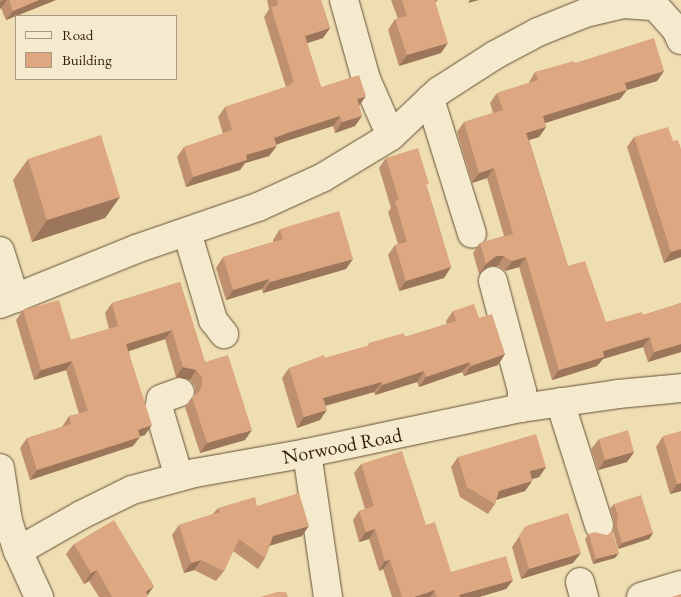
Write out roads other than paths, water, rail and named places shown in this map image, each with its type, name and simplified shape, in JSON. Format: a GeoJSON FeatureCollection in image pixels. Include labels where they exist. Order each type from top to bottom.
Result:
{"type":"FeatureCollection","features":[{"type":"Feature","properties":{"kind":"street"},"geometry":{"type":"LineString","coordinates":[[344,0],[366,79],[391,136]]}},
{"type":"Feature","properties":{"kind":"street"},"geometry":{"type":"LineString","coordinates":[[0,251],[7,301],[136,249],[258,207],[322,178],[391,136],[439,91],[495,55],[538,32],[585,13],[623,4],[655,3],[676,29],[681,40]]}},
{"type":"Feature","properties":{"kind":"street"},"geometry":{"type":"LineString","coordinates":[[430,100],[472,234]]}},
{"type":"Feature","properties":{"kind":"street"},"geometry":{"type":"LineString","coordinates":[[187,232],[213,320],[224,334]]}},
{"type":"Feature","properties":{"kind":"street"},"geometry":{"type":"LineString","coordinates":[[493,281],[522,392],[521,408]]}},
{"type":"Feature","properties":{"kind":"street","name":"Norwood Road"},"geometry":{"type":"LineString","coordinates":[[18,551],[81,515],[132,490],[179,477],[307,453],[521,408],[681,388]]}},
{"type":"Feature","properties":{"kind":"street"},"geometry":{"type":"LineString","coordinates":[[179,477],[159,410],[161,399],[180,392]]}},
{"type":"Feature","properties":{"kind":"street"},"geometry":{"type":"LineString","coordinates":[[560,402],[599,525]]}},
{"type":"Feature","properties":{"kind":"street"},"geometry":{"type":"LineString","coordinates":[[307,453],[328,597]]}},
{"type":"Feature","properties":{"kind":"street"},"geometry":{"type":"LineString","coordinates":[[0,468],[8,521],[18,551],[39,597]]}},
{"type":"Feature","properties":{"kind":"street"},"geometry":{"type":"LineString","coordinates":[[642,597],[681,585]]}}]}
